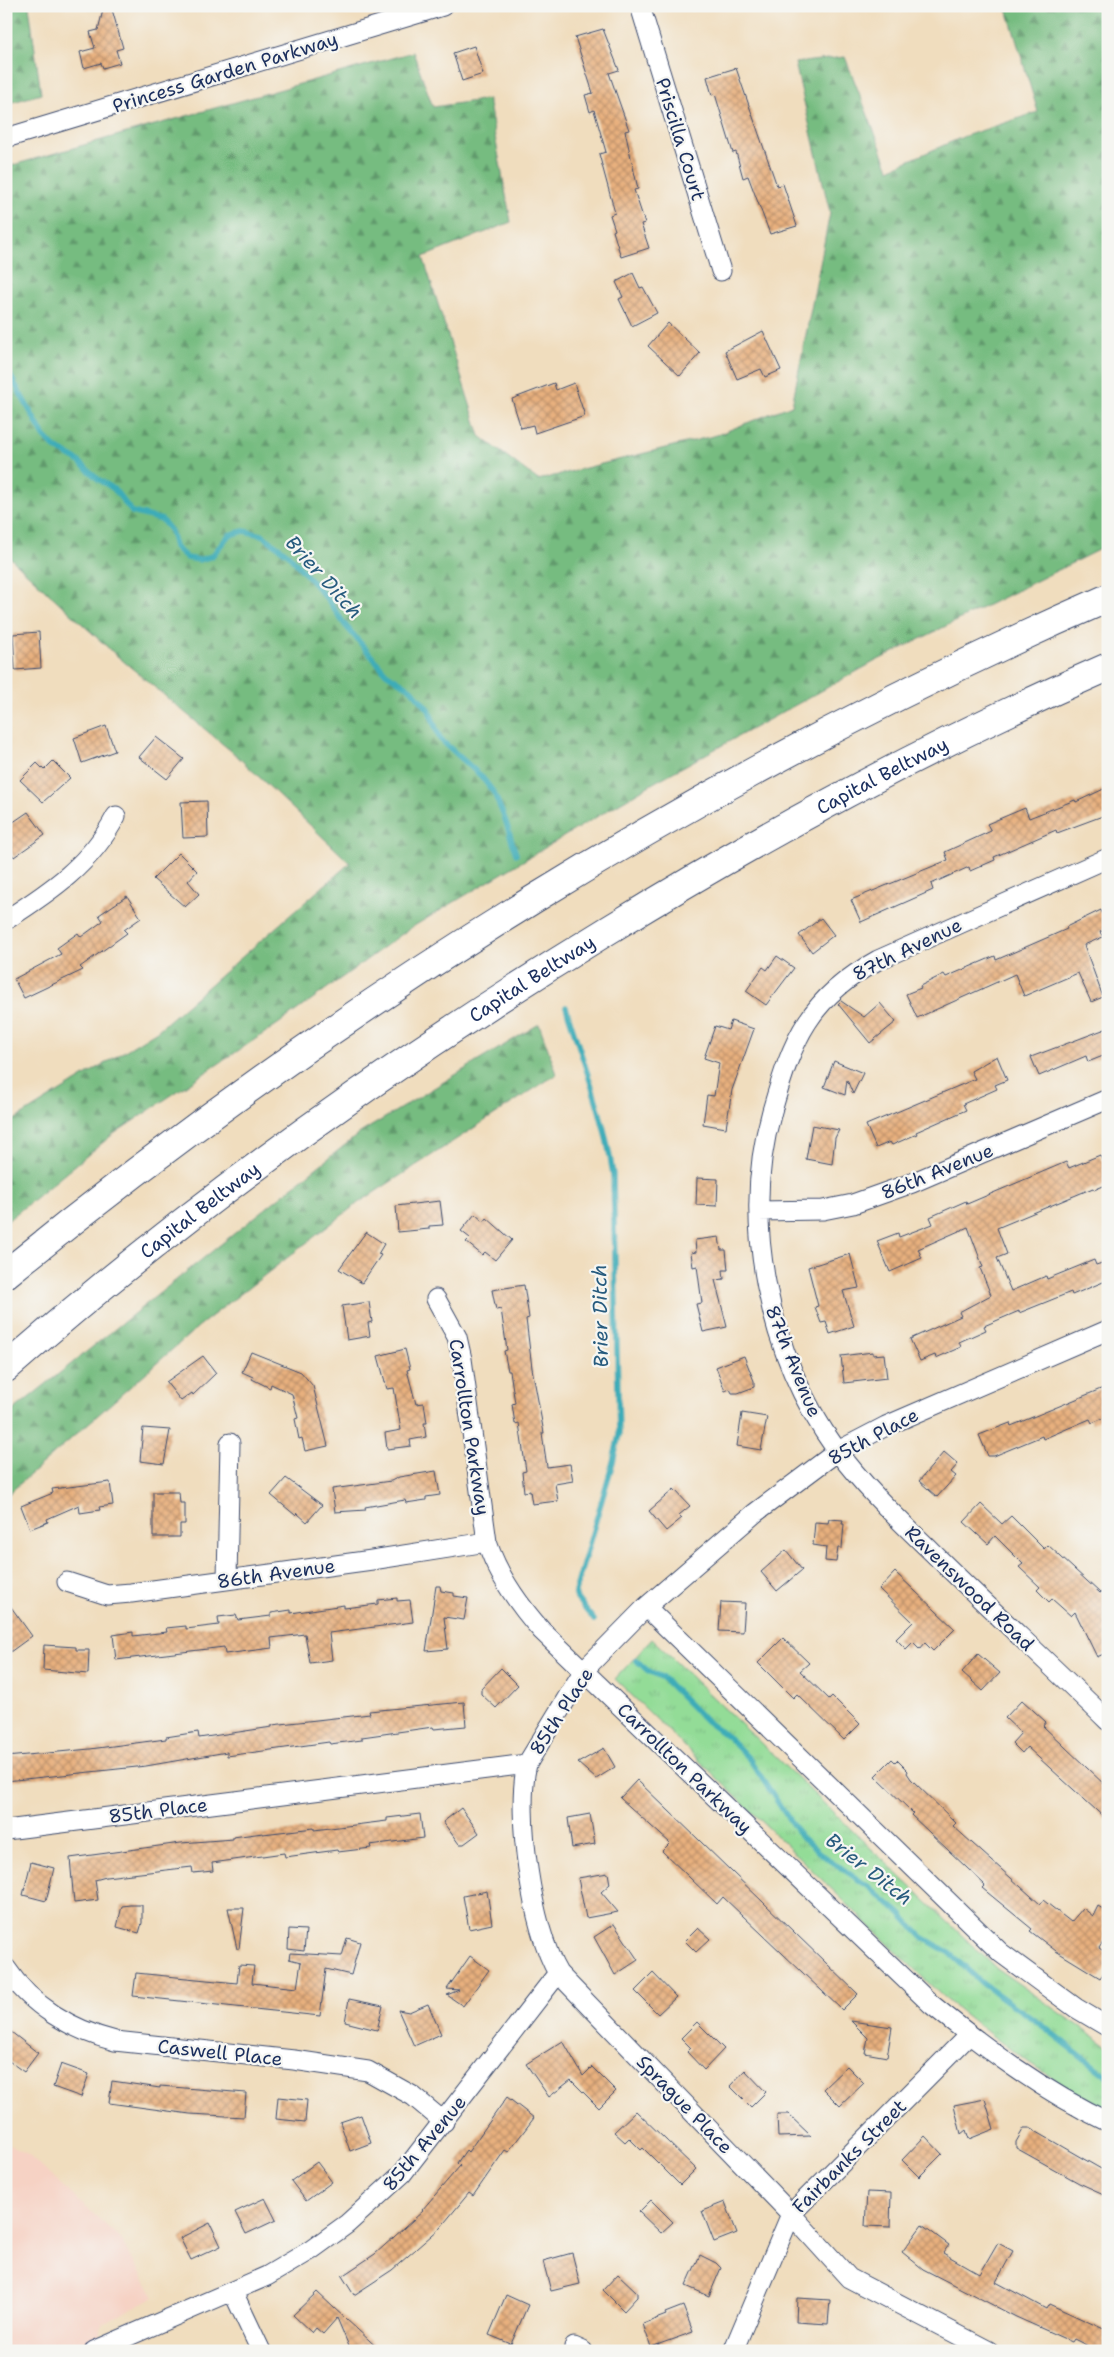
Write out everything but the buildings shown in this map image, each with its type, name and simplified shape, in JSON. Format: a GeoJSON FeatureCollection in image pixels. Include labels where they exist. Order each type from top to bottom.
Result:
{"type":"FeatureCollection","features":[{"type":"Feature","properties":{"kind":"highway"},"geometry":{"type":"LineString","coordinates":[[6,1274],[132,1174],[282,1066],[384,995],[519,909],[642,835],[784,754],[913,688],[1108,598]]}},
{"type":"Feature","properties":{"kind":"highway","name":"Capital Beltway"},"geometry":{"type":"LineString","coordinates":[[6,1368],[122,1270],[298,1136],[424,1048],[544,969],[676,888],[816,810],[942,745],[1108,667]]}},
{"type":"Feature","properties":{"kind":"street","name":"Princess Garden Parkway"},"geometry":{"type":"LineString","coordinates":[[6,138],[443,6]]}},
{"type":"Feature","properties":{"kind":"street","name":"Priscilla Court"},"geometry":{"type":"LineString","coordinates":[[640,6],[721,271]]}},
{"type":"Feature","properties":{"kind":"street"},"geometry":{"type":"LineString","coordinates":[[6,920],[67,878],[99,846],[116,816]]}},
{"type":"Feature","properties":{"kind":"street","name":"87th Avenue"},"geometry":{"type":"LineString","coordinates":[[838,1451],[806,1399],[776,1326],[762,1264],[759,1210],[761,1162],[768,1123],[781,1079],[803,1025],[831,991],[854,973],[878,960],[1108,858]]}},
{"type":"Feature","properties":{"kind":"street","name":"86th Avenue"},"geometry":{"type":"LineString","coordinates":[[759,1210],[823,1210],[853,1204],[912,1183],[1108,1099]]}},
{"type":"Feature","properties":{"kind":"street","name":"Carrollton Parkway"},"geometry":{"type":"LineString","coordinates":[[436,1299],[457,1336],[487,1542],[493,1560],[522,1608],[542,1631],[931,2004],[969,2035],[1029,2076],[1108,2122]]}},
{"type":"Feature","properties":{"kind":"street","name":"85th Place"},"geometry":{"type":"LineString","coordinates":[[6,1830],[527,1764],[584,1670],[646,1607],[755,1512],[838,1451],[886,1426],[1108,1330]]}},
{"type":"Feature","properties":{"kind":"street"},"geometry":{"type":"LineString","coordinates":[[227,1579],[230,1443]]}},
{"type":"Feature","properties":{"kind":"street","name":"Ravenswood Road"},"geometry":{"type":"LineString","coordinates":[[838,1451],[881,1502],[1106,1716]]}},
{"type":"Feature","properties":{"kind":"street","name":"86th Avenue"},"geometry":{"type":"LineString","coordinates":[[67,1582],[107,1595],[372,1560],[487,1542]]}},
{"type":"Feature","properties":{"kind":"street"},"geometry":{"type":"LineString","coordinates":[[646,1607],[1001,1953],[1076,2008],[1108,2026]]}},
{"type":"Feature","properties":{"kind":"street","name":"Sprague Place"},"geometry":{"type":"LineString","coordinates":[[527,1764],[523,1789],[527,1854],[532,1893],[547,1956],[558,1973],[791,2214],[849,2278],[966,2346],[990,2351]]}},
{"type":"Feature","properties":{"kind":"street","name":"Caswell Place"},"geometry":{"type":"LineString","coordinates":[[6,1968],[21,1987],[38,2002],[71,2025],[92,2035],[115,2041],[294,2060],[368,2071],[412,2096],[444,2122]]}},
{"type":"Feature","properties":{"kind":"street","name":"85th Avenue"},"geometry":{"type":"LineString","coordinates":[[94,2351],[233,2292],[310,2250],[347,2224],[402,2174],[558,1973]]}},
{"type":"Feature","properties":{"kind":"street","name":"Fairbanks Street"},"geometry":{"type":"LineString","coordinates":[[733,2351],[791,2214],[969,2035]]}},
{"type":"Feature","properties":{"kind":"street"},"geometry":{"type":"LineString","coordinates":[[233,2292],[261,2351]]}},
{"type":"Feature","properties":{"kind":"shaded area"},"geometry":{"type":"Polygon","coordinates":[[[6,2143],[28,2155],[118,2236],[155,2296],[103,2324],[92,2351],[6,2351],[6,2143]]]}},
{"type":"Feature","properties":{"kind":"green space"},"geometry":{"type":"Polygon","coordinates":[[[6,6],[29,6],[41,94],[6,104],[6,6]]]}},
{"type":"Feature","properties":{"kind":"green space"},"geometry":{"type":"Polygon","coordinates":[[[1006,6],[1108,6],[1108,545],[874,662],[655,782],[409,929],[278,1024],[112,1135],[6,1222],[6,1125],[157,1031],[350,863],[237,756],[116,655],[6,554],[6,167],[413,52],[433,107],[488,99],[511,222],[423,257],[480,436],[538,480],[717,435],[792,405],[830,213],[795,63],[845,57],[889,169],[965,136],[1038,112],[1006,6]]]}},
{"type":"Feature","properties":{"kind":"green space"},"geometry":{"type":"Polygon","coordinates":[[[539,1024],[557,1074],[358,1203],[199,1326],[6,1496],[6,1416],[360,1133],[539,1024]]]}},
{"type":"Feature","properties":{"kind":"green space"},"geometry":{"type":"Polygon","coordinates":[[[652,1639],[996,1968],[1108,2046],[1108,2108],[1085,2097],[1042,2071],[1001,2043],[942,1996],[615,1679],[652,1639]]]}},
{"type":"Feature","properties":{"kind":"waterway","name":"Brier Ditch"},"geometry":{"type":"LineString","coordinates":[[6,368],[44,436],[54,447],[77,460],[98,479],[114,489],[132,512],[162,520],[171,531],[175,547],[187,558],[199,560],[212,556],[229,535],[244,531],[262,535],[288,554],[328,600],[345,625],[386,673],[411,689],[429,710],[440,739],[481,776],[494,793],[505,819],[516,854]]}},
{"type":"Feature","properties":{"kind":"waterway","name":"Brier Ditch"},"geometry":{"type":"LineString","coordinates":[[566,1007],[605,1132],[613,1175],[619,1435],[613,1462],[575,1592],[577,1599],[594,1620]]}},
{"type":"Feature","properties":{"kind":"waterway","name":"Brier Ditch"},"geometry":{"type":"LineString","coordinates":[[636,1660],[647,1670],[663,1678],[706,1721],[728,1737],[750,1760],[800,1836],[821,1854],[869,1887],[900,1913],[922,1937],[948,1952],[983,1984],[1048,2030],[1108,2077]]}}]}
